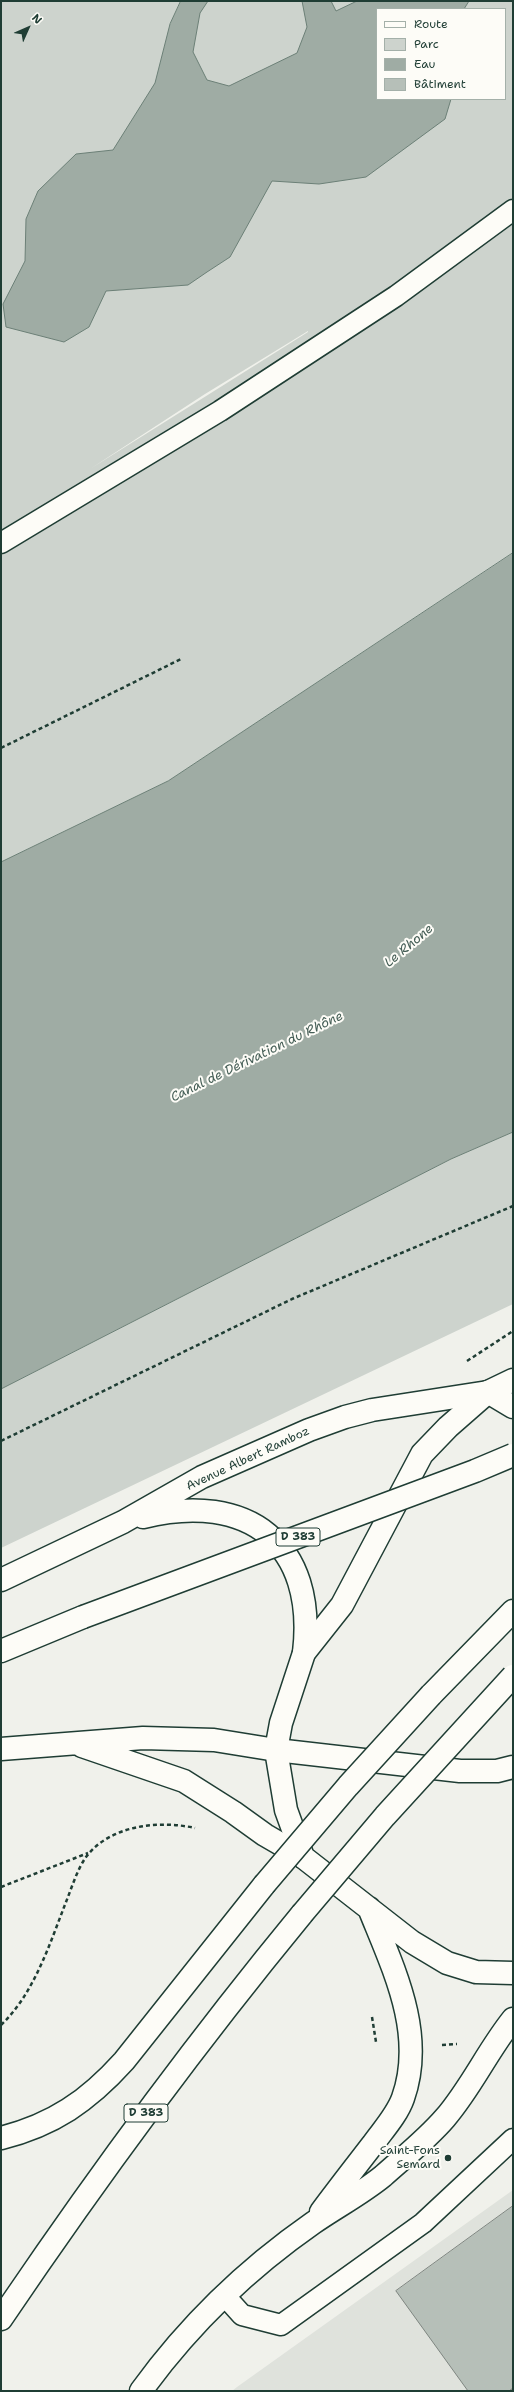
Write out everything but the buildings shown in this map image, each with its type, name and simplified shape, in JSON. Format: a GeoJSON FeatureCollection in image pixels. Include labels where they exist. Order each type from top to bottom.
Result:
{"type":"FeatureCollection","features":[{"type":"Feature","properties":{"kind":"main road"},"geometry":{"type":"LineString","coordinates":[[304,1653],[342,1605],[422,1454],[448,1426],[488,1392],[513,1380]]}},
{"type":"Feature","properties":{"kind":"main road"},"geometry":{"type":"LineString","coordinates":[[488,1392],[513,1408]]}},
{"type":"Feature","properties":{"kind":"main road","name":"Avenue Albert Ramboz"},"geometry":{"type":"LineString","coordinates":[[1,1580],[122,1522],[202,1477],[345,1417],[402,1404],[488,1392]]}},
{"type":"Feature","properties":{"kind":"main road","name":"D 383"},"geometry":{"type":"LineString","coordinates":[[1,1651],[83,1617],[468,1474],[513,1455]]}},
{"type":"Feature","properties":{"kind":"main road"},"geometry":{"type":"LineString","coordinates":[[122,1522],[164,1512],[194,1510],[230,1516],[251,1523],[268,1534],[281,1546],[292,1561],[299,1579],[305,1602],[307,1628],[304,1653],[281,1723],[276,1750],[286,1810],[303,1857]]}},
{"type":"Feature","properties":{"kind":"main road"},"geometry":{"type":"LineString","coordinates":[[1,2138],[24,2132],[65,2114],[99,2088],[124,2062],[264,1885],[354,1780],[431,1695],[513,1611]]}},
{"type":"Feature","properties":{"kind":"main road","name":"D 383"},"geometry":{"type":"LineString","coordinates":[[1,2319],[122,2144],[216,2020],[302,1914],[385,1816],[513,1676]]}},
{"type":"Feature","properties":{"kind":"main road"},"geometry":{"type":"LineString","coordinates":[[1,1749],[143,1738],[214,1740],[276,1750],[460,1771],[497,1770],[513,1767]]}},
{"type":"Feature","properties":{"kind":"main road"},"geometry":{"type":"LineString","coordinates":[[71,1743],[184,1781],[233,1812],[265,1835],[303,1857],[412,1942],[447,1963],[476,1972],[513,1973]]}},
{"type":"Feature","properties":{"kind":"main road"},"geometry":{"type":"LineString","coordinates":[[312,2223],[391,2120],[403,2099],[410,2068],[409,2021],[403,1995],[369,1907]]}},
{"type":"Feature","properties":{"kind":"main road"},"geometry":{"type":"LineString","coordinates":[[141,2391],[181,2340],[224,2295],[312,2223],[377,2180],[444,2118],[463,2094],[494,2042],[513,2019]]}},
{"type":"Feature","properties":{"kind":"lane"},"geometry":{"type":"LineString","coordinates":[[1,543],[220,411],[396,296],[513,210]]}},
{"type":"Feature","properties":{"kind":"lane"},"geometry":{"type":"LineString","coordinates":[[224,2295],[242,2315],[281,2325],[423,2223],[513,2139]]}},
{"type":"Feature","properties":{"kind":"path"},"geometry":{"type":"LineString","coordinates":[[1,748],[181,658]]}},
{"type":"Feature","properties":{"kind":"path"},"geometry":{"type":"LineString","coordinates":[[1,1441],[292,1298],[513,1206]]}},
{"type":"Feature","properties":{"kind":"path"},"geometry":{"type":"LineString","coordinates":[[1,1887],[90,1853],[114,1836],[146,1826],[173,1824],[197,1829]]}},
{"type":"Feature","properties":{"kind":"path"},"geometry":{"type":"LineString","coordinates":[[1,2025],[21,2000],[37,1972],[79,1870],[90,1853]]}},
{"type":"Feature","properties":{"kind":"path"},"geometry":{"type":"LineString","coordinates":[[371,2012],[377,2049],[494,2042]]}},
{"type":"Feature","properties":{"kind":"shaded area"},"geometry":{"type":"Polygon","coordinates":[[[513,2190],[513,2391],[232,2391],[237,2387],[513,2190]]]}},
{"type":"Feature","properties":{"kind":"green space"},"geometry":{"type":"Polygon","coordinates":[[[1,1],[513,1],[513,553],[168,781],[1,862],[1,1]],[[308,332],[205,394],[90,469],[308,332]]]}},
{"type":"Feature","properties":{"kind":"green space"},"geometry":{"type":"Polygon","coordinates":[[[513,1132],[513,1304],[1,1548],[1,1389],[451,1159],[513,1132]]]}},
{"type":"Feature","properties":{"kind":"water"},"geometry":{"type":"Polygon","coordinates":[[[181,1],[208,1],[200,13],[193,52],[207,80],[229,86],[297,53],[307,27],[302,1],[331,1],[336,11],[357,1],[469,1],[465,8],[376,8],[376,100],[451,100],[445,119],[366,177],[319,184],[272,181],[230,257],[188,285],[106,291],[89,327],[64,342],[6,327],[3,304],[25,261],[26,219],[38,191],[76,154],[113,150],[155,83],[170,24],[181,1]]]}},
{"type":"Feature","properties":{"kind":"water"},"geometry":{"type":"Polygon","coordinates":[[[513,553],[513,1132],[451,1159],[1,1389],[1,862],[168,781],[513,553]]]}},
{"type":"Feature","properties":{"kind":"place","name":"Saint-Fons Semard"},"geometry":{"type":"Point","coordinates":[448,2158]}},
{"type":"Feature","properties":{"kind":"water label","name":"Le Rhone"},"geometry":{"type":"Point","coordinates":[409,946]}},
{"type":"Feature","properties":{"kind":"water label","name":"Canal de Dérivation du Rhône"},"geometry":{"type":"Point","coordinates":[257,1057]}}]}
